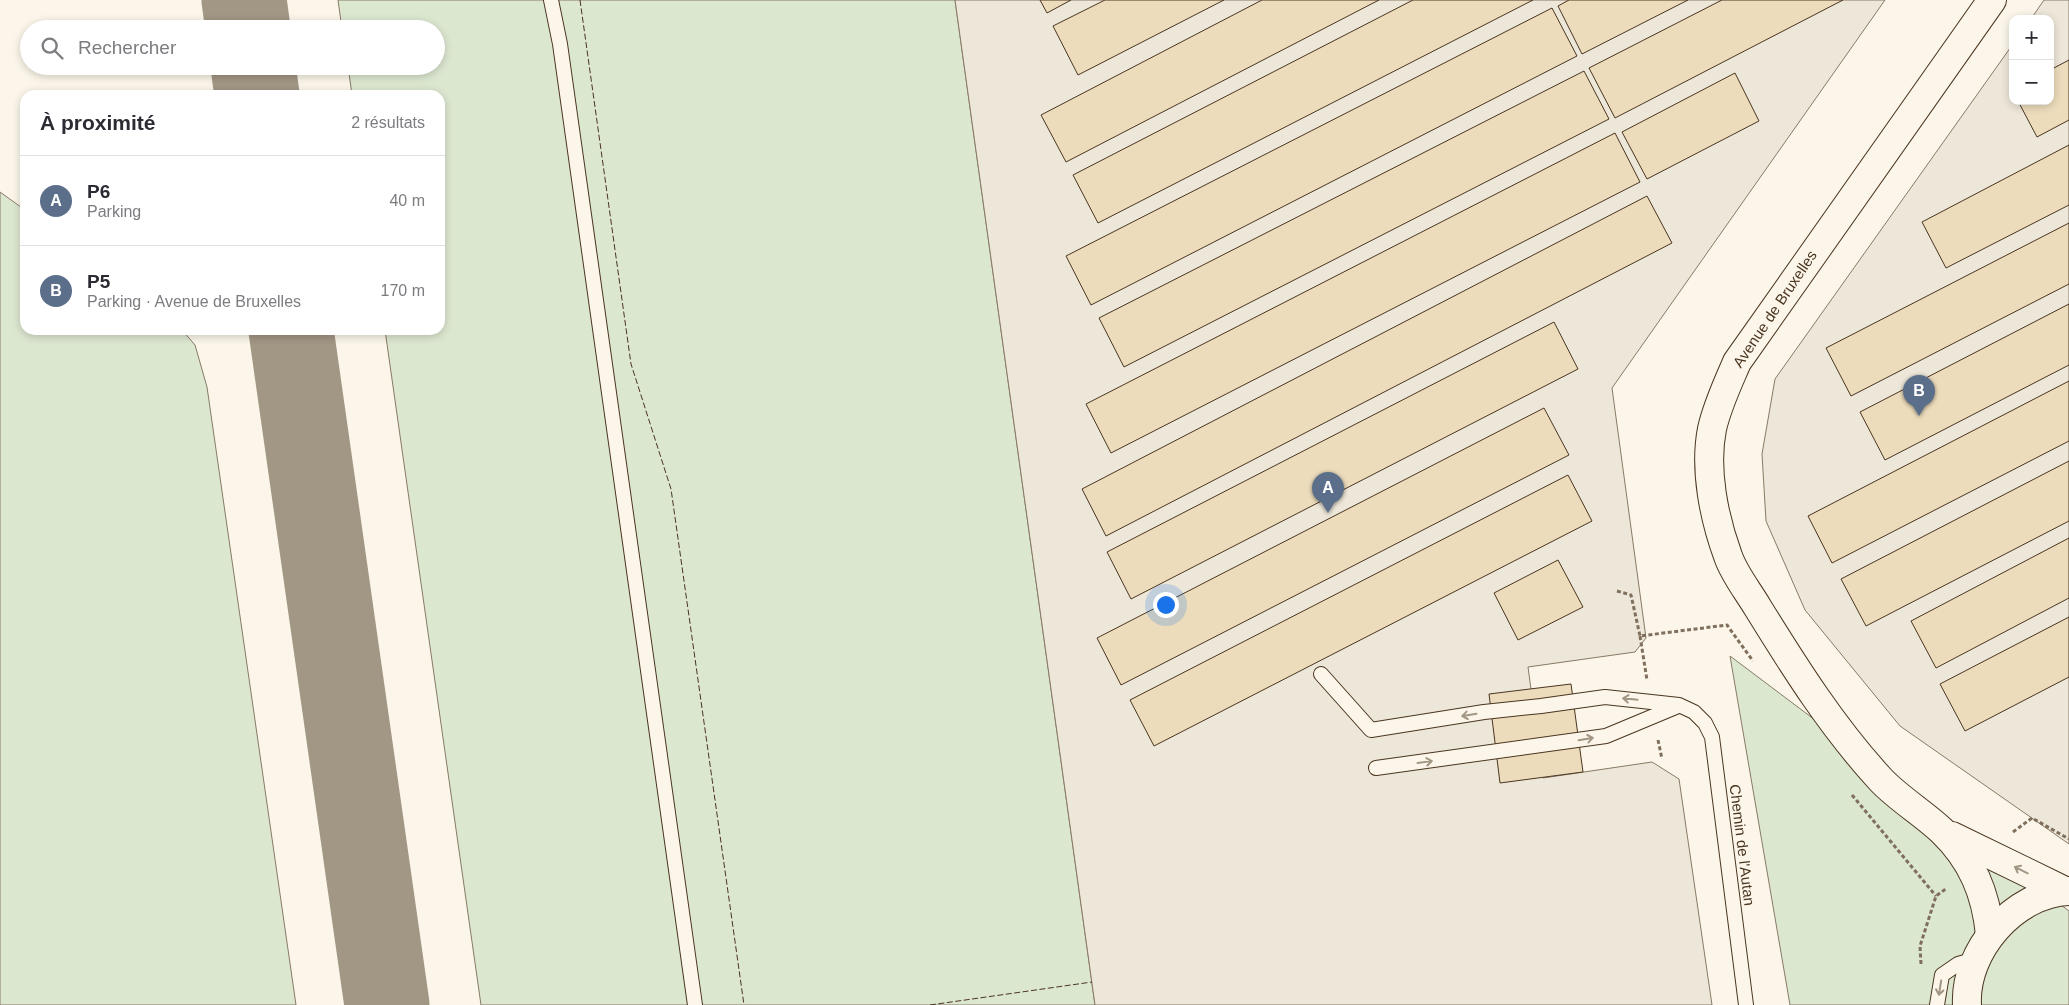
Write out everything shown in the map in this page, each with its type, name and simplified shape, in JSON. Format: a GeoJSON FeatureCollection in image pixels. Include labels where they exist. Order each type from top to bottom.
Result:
{"type":"FeatureCollection","features":[{"type":"Feature","properties":{"kind":"street","name":"Avenue de Bruxelles"},"geometry":{"type":"LineString","coordinates":[[1942,831],[1883,781],[1832,722],[1780,643],[1728,558],[1714,514],[1710,466],[1712,430],[1737,362],[1992,0]]}},
{"type":"Feature","properties":{"kind":"street"},"geometry":{"type":"LineString","coordinates":[[1942,831],[2067,891]]}},
{"type":"Feature","properties":{"kind":"street"},"geometry":{"type":"LineString","coordinates":[[1942,831],[1972,867],[1983,897],[1990,935]]}},
{"type":"Feature","properties":{"kind":"street"},"geometry":{"type":"LineString","coordinates":[[1968,1005],[1967,994],[1976,959],[1990,935],[2011,914],[2036,899],[2067,891]]}},
{"type":"Feature","properties":{"kind":"lane"},"geometry":{"type":"LineString","coordinates":[[551,0],[562,53],[695,1005]]}},
{"type":"Feature","properties":{"kind":"lane"},"geometry":{"type":"LineString","coordinates":[[1321,674],[1372,730],[1484,712],[1605,697],[1679,705]]}},
{"type":"Feature","properties":{"kind":"lane"},"geometry":{"type":"LineString","coordinates":[[1376,768],[1606,736],[1679,705]]}},
{"type":"Feature","properties":{"kind":"lane","name":"Chemin de l'Autan"},"geometry":{"type":"LineString","coordinates":[[1679,705],[1694,712],[1705,723],[1712,737],[1746,1005]]}},
{"type":"Feature","properties":{"kind":"lane"},"geometry":{"type":"LineString","coordinates":[[1937,1005],[1942,975],[1958,964],[1976,959]]}},
{"type":"Feature","properties":{"kind":"path"},"geometry":{"type":"LineString","coordinates":[[1616,591],[1631,596],[1640,636],[1727,625],[1755,664]]}},
{"type":"Feature","properties":{"kind":"path"},"geometry":{"type":"LineString","coordinates":[[1846,788],[1936,896]]}},
{"type":"Feature","properties":{"kind":"green space"},"geometry":{"type":"Polygon","coordinates":[[[338,0],[955,0],[1095,1005],[481,1005],[386,335],[445,335],[445,90],[351,90],[349,75],[445,75],[445,20],[341,20],[338,0]]]}},
{"type":"Feature","properties":{"kind":"green space"},"geometry":{"type":"Polygon","coordinates":[[[0,192],[20,206],[20,335],[186,335],[195,345],[207,387],[296,1005],[0,1005],[0,192]]]}},
{"type":"Feature","properties":{"kind":"green space"},"geometry":{"type":"Polygon","coordinates":[[[1730,656],[2069,911],[2069,1005],[1790,1005],[1730,656]]]}},
{"type":"Feature","properties":{"kind":"shaded area"},"geometry":{"type":"Polygon","coordinates":[[[955,0],[1885,0],[1612,388],[1646,638],[1635,652],[1528,667],[1543,778],[1652,762],[1679,779],[1712,1005],[1095,1005],[955,0]]]}},
{"type":"Feature","properties":{"kind":"shaded area"},"geometry":{"type":"Polygon","coordinates":[[[2044,0],[2069,0],[2069,844],[1900,726],[1805,610],[1766,521],[1762,454],[1775,379],[2009,50],[2009,105],[2054,105],[2054,15],[2034,15],[2044,0]]]}},
{"type":"Feature","properties":{"kind":"building"},"geometry":{"type":"Polygon","coordinates":[[[1040,0],[1071,0],[1047,13],[1040,0]]]}},
{"type":"Feature","properties":{"kind":"building"},"geometry":{"type":"Polygon","coordinates":[[[1105,0],[1224,0],[1078,75],[1053,26],[1105,0]]]}},
{"type":"Feature","properties":{"kind":"building"},"geometry":{"type":"Polygon","coordinates":[[[1262,0],[1379,0],[1066,162],[1041,115],[1262,0]]]}},
{"type":"Feature","properties":{"kind":"building"},"geometry":{"type":"Polygon","coordinates":[[[1413,0],[1533,0],[1098,223],[1073,175],[1413,0]]]}},
{"type":"Feature","properties":{"kind":"building"},"geometry":{"type":"Polygon","coordinates":[[[1569,0],[1688,0],[1582,54],[1558,6],[1569,0]]]}},
{"type":"Feature","properties":{"kind":"building"},"geometry":{"type":"Polygon","coordinates":[[[1722,0],[1843,0],[1615,118],[1589,68],[1722,0]]]}},
{"type":"Feature","properties":{"kind":"building"},"geometry":{"type":"Polygon","coordinates":[[[1552,8],[1577,56],[1091,305],[1066,256],[1552,8]]]}},
{"type":"Feature","properties":{"kind":"building"},"geometry":{"type":"Polygon","coordinates":[[[2069,60],[2069,120],[2037,137],[2020,105],[2054,105],[2054,68],[2069,60]]]}},
{"type":"Feature","properties":{"kind":"building"},"geometry":{"type":"Polygon","coordinates":[[[1584,71],[1609,119],[1124,367],[1099,318],[1584,71]]]}},
{"type":"Feature","properties":{"kind":"building"},"geometry":{"type":"Polygon","coordinates":[[[1735,73],[1759,121],[1647,179],[1622,132],[1735,73]]]}},
{"type":"Feature","properties":{"kind":"building"},"geometry":{"type":"Polygon","coordinates":[[[1615,133],[1640,182],[1111,453],[1086,404],[1615,133]]]}},
{"type":"Feature","properties":{"kind":"building"},"geometry":{"type":"Polygon","coordinates":[[[2069,145],[2069,205],[1946,268],[1922,222],[2069,145]]]}},
{"type":"Feature","properties":{"kind":"building"},"geometry":{"type":"Polygon","coordinates":[[[1647,196],[1672,243],[1106,536],[1082,489],[1647,196]]]}},
{"type":"Feature","properties":{"kind":"building"},"geometry":{"type":"Polygon","coordinates":[[[2069,223],[2069,284],[1851,396],[1826,348],[2069,223]]]}},
{"type":"Feature","properties":{"kind":"building"},"geometry":{"type":"Polygon","coordinates":[[[2069,304],[2069,365],[1885,460],[1860,412],[2069,304]]]}},
{"type":"Feature","properties":{"kind":"building"},"geometry":{"type":"Polygon","coordinates":[[[1554,322],[1578,369],[1131,599],[1107,552],[1554,322]]]}},
{"type":"Feature","properties":{"kind":"building"},"geometry":{"type":"Polygon","coordinates":[[[2069,381],[2069,441],[1832,563],[1808,516],[2069,381]]]}},
{"type":"Feature","properties":{"kind":"building"},"geometry":{"type":"Polygon","coordinates":[[[1544,408],[1569,455],[1121,685],[1097,638],[1544,408]]]}},
{"type":"Feature","properties":{"kind":"building"},"geometry":{"type":"Polygon","coordinates":[[[2069,461],[2069,521],[1866,626],[1841,579],[2069,461]]]}},
{"type":"Feature","properties":{"kind":"building"},"geometry":{"type":"Polygon","coordinates":[[[1568,475],[1592,521],[1154,746],[1130,700],[1568,475]]]}},
{"type":"Feature","properties":{"kind":"building"},"geometry":{"type":"Polygon","coordinates":[[[2069,538],[2069,598],[1936,668],[1911,621],[2069,538]]]}},
{"type":"Feature","properties":{"kind":"building"},"geometry":{"type":"Polygon","coordinates":[[[1558,560],[1583,607],[1518,640],[1494,593],[1558,560]]]}},
{"type":"Feature","properties":{"kind":"building"},"geometry":{"type":"Polygon","coordinates":[[[2069,617],[2069,677],[1965,731],[1940,684],[2069,617]]]}},
{"type":"Feature","properties":{"kind":"building"},"geometry":{"type":"Polygon","coordinates":[[[1571,684],[1583,772],[1500,783],[1489,694],[1571,684]]]}},
{"type":"Feature","properties":{"kind":"taxiway"},"geometry":{"type":"LineString","coordinates":[[244,0],[247,20]]}},
{"type":"Feature","properties":{"kind":"taxiway"},"geometry":{"type":"LineString","coordinates":[[254,75],[256,90]]}},
{"type":"Feature","properties":{"kind":"taxiway"},"geometry":{"type":"LineString","coordinates":[[292,335],[387,1005]]}},
{"type":"Feature","properties":{"kind":"fence"},"geometry":{"type":"LineString","coordinates":[[580,0],[631,364],[671,489],[744,1005]]}},
{"type":"Feature","properties":{"kind":"fence"},"geometry":{"type":"LineString","coordinates":[[930,1005],[1092,982]]}},
{"type":"Feature","properties":{"kind":"place","name":"P5"},"geometry":{"type":"Point","coordinates":[1919,416]}},
{"type":"Feature","properties":{"kind":"place","name":"P6"},"geometry":{"type":"Point","coordinates":[1328,513]}}]}
